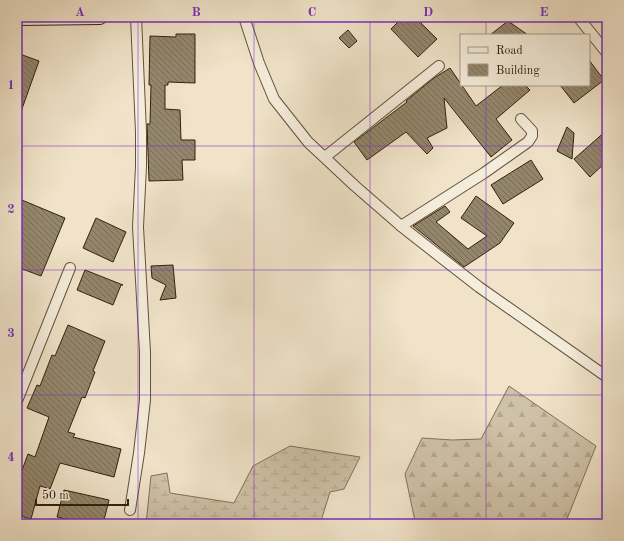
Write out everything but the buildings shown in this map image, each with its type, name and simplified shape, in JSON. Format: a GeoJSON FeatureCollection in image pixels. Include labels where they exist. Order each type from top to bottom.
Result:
{"type":"FeatureCollection","features":[{"type":"Feature","properties":{"kind":"main road"},"geometry":{"type":"LineString","coordinates":[[17,18],[100,17]]}},
{"type":"Feature","properties":{"kind":"street"},"geometry":{"type":"LineString","coordinates":[[130,510],[145,400],[145,352],[138,227],[141,132],[136,17]]}},
{"type":"Feature","properties":{"kind":"street"},"geometry":{"type":"LineString","coordinates":[[244,17],[274,99],[308,142],[401,226],[479,287],[607,377]]}},
{"type":"Feature","properties":{"kind":"street"},"geometry":{"type":"LineString","coordinates":[[578,17],[607,53]]}},
{"type":"Feature","properties":{"kind":"street"},"geometry":{"type":"LineString","coordinates":[[325,157],[439,66]]}},
{"type":"Feature","properties":{"kind":"street"},"geometry":{"type":"LineString","coordinates":[[401,226],[484,173],[528,142],[532,136],[532,131],[521,119]]}},
{"type":"Feature","properties":{"kind":"street"},"geometry":{"type":"LineString","coordinates":[[17,401],[70,268]]}},
{"type":"Feature","properties":{"kind":"green space"},"geometry":{"type":"Polygon","coordinates":[[[509,386],[596,446],[565,524],[413,524],[415,521],[405,474],[422,438],[452,440],[481,439],[509,386]]]}},
{"type":"Feature","properties":{"kind":"green space"},"geometry":{"type":"Polygon","coordinates":[[[290,446],[360,457],[344,489],[330,492],[320,524],[146,524],[151,476],[167,473],[170,493],[234,503],[253,466],[290,446]]]}}]}
